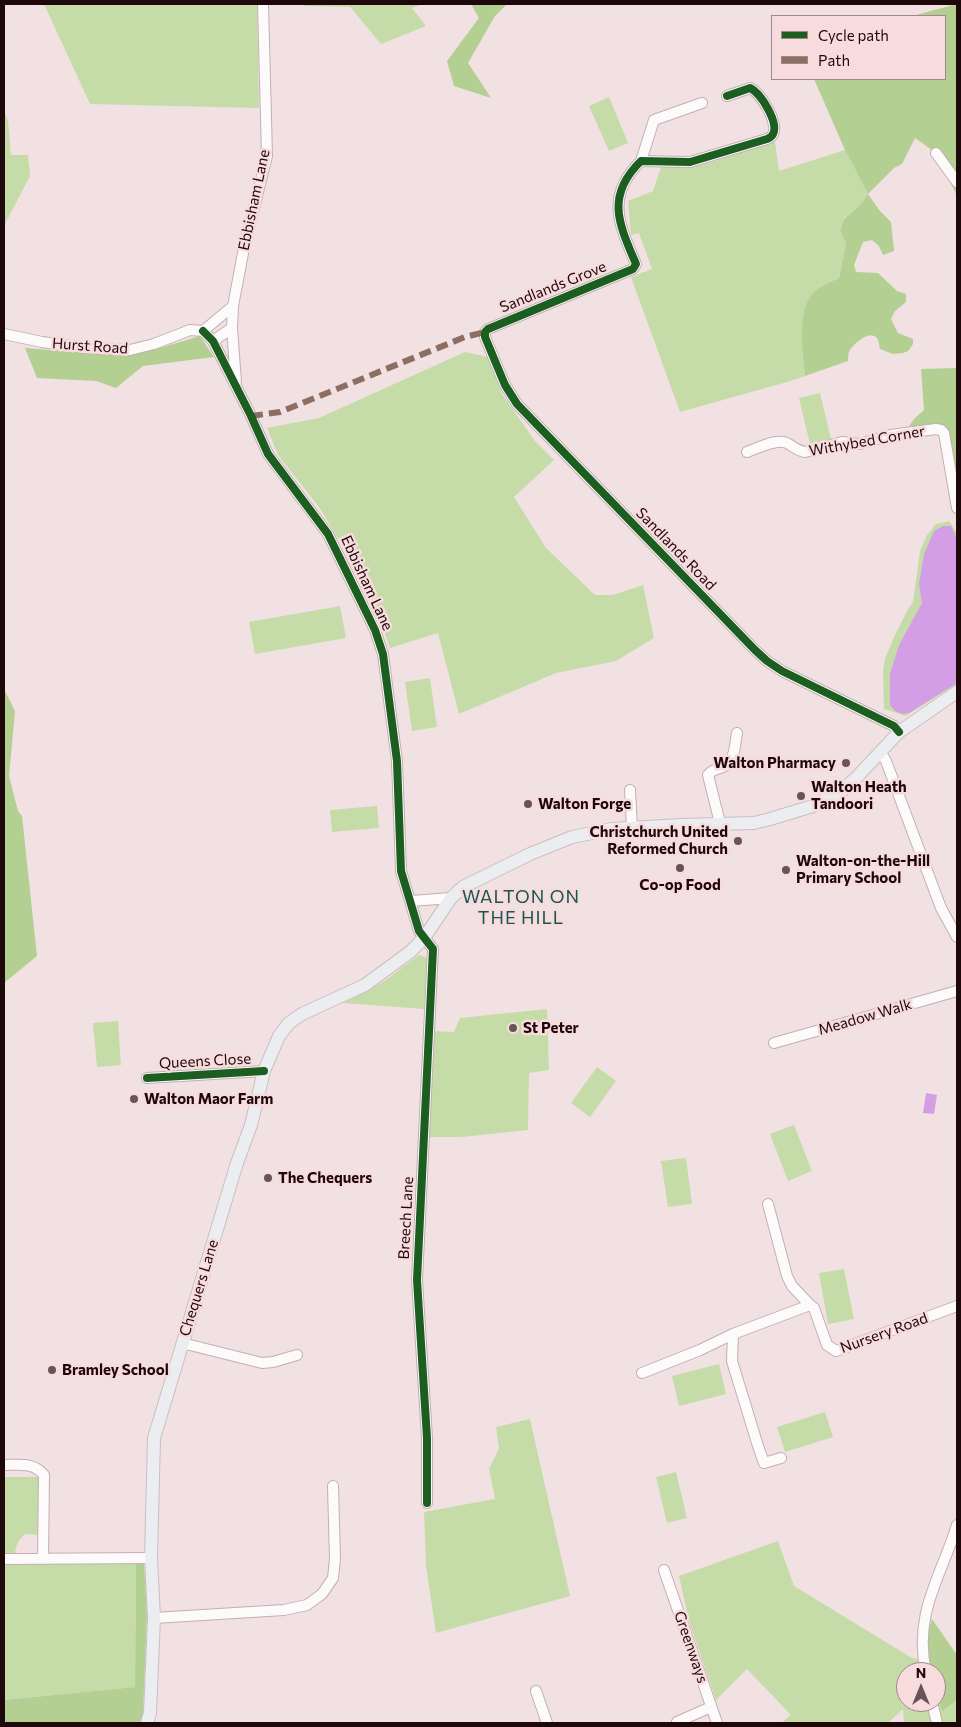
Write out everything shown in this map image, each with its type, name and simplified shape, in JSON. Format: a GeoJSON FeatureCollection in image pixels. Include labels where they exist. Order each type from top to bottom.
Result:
{"type":"FeatureCollection","features":[{"type":"Feature","properties":{"kind":"main road","name":"Chequers Lane"},"geometry":{"type":"LineString","coordinates":[[147,1723],[150,1713],[154,1618],[151,1558],[154,1438],[237,1163],[252,1125],[264,1071],[279,1036],[289,1023],[302,1014],[365,985],[410,952],[424,938],[451,898],[463,887],[530,854],[572,837],[612,829],[762,821],[813,806],[843,790],[900,732],[940,702],[957,692]]}},
{"type":"Feature","properties":{"kind":"street","name":"Ebbisham Lane"},"geometry":{"type":"LineString","coordinates":[[236,388],[232,328],[233,306],[244,248],[267,156],[263,4]]}},
{"type":"Feature","properties":{"kind":"street"},"geometry":{"type":"LineString","coordinates":[[702,103],[654,120],[641,162],[690,162],[772,136],[774,128],[767,104],[755,91],[750,88],[727,96]]}},
{"type":"Feature","properties":{"kind":"street"},"geometry":{"type":"LineString","coordinates":[[936,153],[957,182]]}},
{"type":"Feature","properties":{"kind":"street","name":"Sandlands Grove"},"geometry":{"type":"LineString","coordinates":[[485,332],[488,329],[633,269],[636,264],[625,238],[618,208],[623,184],[628,174],[641,162]]}},
{"type":"Feature","properties":{"kind":"street"},"geometry":{"type":"LineString","coordinates":[[203,331],[233,306]]}},
{"type":"Feature","properties":{"kind":"street"},"geometry":{"type":"LineString","coordinates":[[213,341],[232,328]]}},
{"type":"Feature","properties":{"kind":"street","name":"Hurst Road"},"geometry":{"type":"LineString","coordinates":[[4,334],[68,346],[130,350],[154,344],[190,330],[203,331]]}},
{"type":"Feature","properties":{"kind":"street","name":"Ebbisham Lane"},"geometry":{"type":"LineString","coordinates":[[203,331],[213,341],[268,454],[328,534],[375,630],[383,654],[397,762],[401,871],[419,931],[424,938]]}},
{"type":"Feature","properties":{"kind":"street","name":"Sandlands Road"},"geometry":{"type":"LineString","coordinates":[[485,332],[505,385],[517,404],[754,650],[782,671],[894,726],[900,732]]}},
{"type":"Feature","properties":{"kind":"street","name":"Withybed Corner"},"geometry":{"type":"LineString","coordinates":[[747,452],[779,442],[786,442],[799,452],[805,452],[842,442],[860,444],[901,433],[941,430],[944,433],[957,508]]}},
{"type":"Feature","properties":{"kind":"street"},"geometry":{"type":"LineString","coordinates":[[720,823],[708,775],[712,770],[727,766],[732,760],[737,733]]}},
{"type":"Feature","properties":{"kind":"street"},"geometry":{"type":"LineString","coordinates":[[880,752],[893,779],[941,908],[957,937]]}},
{"type":"Feature","properties":{"kind":"street"},"geometry":{"type":"LineString","coordinates":[[630,790],[632,828]]}},
{"type":"Feature","properties":{"kind":"street"},"geometry":{"type":"LineString","coordinates":[[411,901],[451,898]]}},
{"type":"Feature","properties":{"kind":"street","name":"Breech Lane"},"geometry":{"type":"LineString","coordinates":[[424,938],[433,950],[417,1289],[428,1438],[427,1503]]}},
{"type":"Feature","properties":{"kind":"street","name":"Meadow Walk"},"geometry":{"type":"LineString","coordinates":[[774,1043],[957,991]]}},
{"type":"Feature","properties":{"kind":"street","name":"Queens Close"},"geometry":{"type":"LineString","coordinates":[[148,1078],[264,1071]]}},
{"type":"Feature","properties":{"kind":"street","name":"Nursery Road"},"geometry":{"type":"LineString","coordinates":[[768,1204],[792,1286],[814,1308],[827,1346],[836,1351],[957,1306]]}},
{"type":"Feature","properties":{"kind":"street"},"geometry":{"type":"LineString","coordinates":[[642,1373],[700,1350],[733,1334],[810,1304]]}},
{"type":"Feature","properties":{"kind":"street"},"geometry":{"type":"LineString","coordinates":[[733,1334],[732,1361],[764,1462],[781,1458]]}},
{"type":"Feature","properties":{"kind":"street"},"geometry":{"type":"LineString","coordinates":[[182,1343],[262,1363],[297,1356]]}},
{"type":"Feature","properties":{"kind":"street"},"geometry":{"type":"LineString","coordinates":[[4,1465],[31,1466],[38,1469],[44,1475],[43,1559]]}},
{"type":"Feature","properties":{"kind":"street"},"geometry":{"type":"LineString","coordinates":[[154,1618],[284,1610],[307,1605],[322,1594],[333,1578],[335,1559],[334,1486]]}},
{"type":"Feature","properties":{"kind":"street"},"geometry":{"type":"LineString","coordinates":[[925,1662],[922,1639],[923,1623],[935,1583],[957,1525]]}},
{"type":"Feature","properties":{"kind":"street"},"geometry":{"type":"LineString","coordinates":[[4,1559],[151,1558]]}},
{"type":"Feature","properties":{"kind":"street","name":"Greenways"},"geometry":{"type":"LineString","coordinates":[[664,1570],[717,1723]]}},
{"type":"Feature","properties":{"kind":"street"},"geometry":{"type":"LineString","coordinates":[[536,1691],[548,1723]]}},
{"type":"Feature","properties":{"kind":"street"},"geometry":{"type":"LineString","coordinates":[[677,1722],[712,1707]]}},
{"type":"Feature","properties":{"kind":"green space"},"geometry":{"type":"Polygon","coordinates":[[[44,4],[257,4],[259,108],[90,104],[44,4]]]}},
{"type":"Feature","properties":{"kind":"green space"},"geometry":{"type":"Polygon","coordinates":[[[304,4],[423,4],[412,8],[426,26],[381,44],[350,7],[304,6],[304,4]]]}},
{"type":"Feature","properties":{"kind":"green space"},"geometry":{"type":"Polygon","coordinates":[[[471,4],[507,4],[495,16],[468,63],[491,98],[454,86],[447,61],[479,18],[471,4]]]}},
{"type":"Feature","properties":{"kind":"green space"},"geometry":{"type":"Polygon","coordinates":[[[957,4],[957,196],[936,153],[915,138],[902,164],[894,168],[868,194],[845,150],[814,80],[946,80],[946,15],[916,15],[957,4]]]}},
{"type":"Feature","properties":{"kind":"green space"},"geometry":{"type":"Polygon","coordinates":[[[609,97],[628,143],[609,151],[589,106],[609,97]]]}},
{"type":"Feature","properties":{"kind":"green space"},"geometry":{"type":"Polygon","coordinates":[[[4,111],[8,120],[11,155],[28,155],[30,176],[4,226],[4,111]]]}},
{"type":"Feature","properties":{"kind":"green space"},"geometry":{"type":"Polygon","coordinates":[[[775,142],[779,171],[845,150],[868,194],[861,204],[844,218],[840,230],[846,244],[839,278],[817,289],[808,302],[805,311],[803,334],[805,376],[680,412],[631,277],[652,269],[639,233],[631,235],[628,201],[653,191],[661,167],[709,163],[775,142]]]}},
{"type":"Feature","properties":{"kind":"green space"},"geometry":{"type":"Polygon","coordinates":[[[868,194],[880,211],[891,222],[894,251],[883,255],[879,246],[872,240],[863,242],[854,265],[856,272],[878,273],[897,291],[906,294],[906,302],[895,311],[891,319],[898,333],[913,339],[913,344],[908,351],[893,354],[880,349],[878,339],[874,336],[866,336],[858,341],[850,350],[848,361],[805,376],[802,334],[807,302],[817,289],[839,278],[846,244],[840,230],[844,219],[861,204],[868,194]]]}},
{"type":"Feature","properties":{"kind":"green space"},"geometry":{"type":"Polygon","coordinates":[[[200,336],[214,357],[143,366],[116,388],[96,381],[37,378],[25,348],[117,355],[160,348],[200,336]]]}},
{"type":"Feature","properties":{"kind":"green space"},"geometry":{"type":"Polygon","coordinates":[[[465,352],[488,357],[502,394],[535,441],[554,460],[514,497],[546,548],[595,595],[613,595],[643,585],[654,638],[616,661],[556,673],[459,714],[438,633],[390,648],[378,614],[356,576],[341,543],[319,507],[278,455],[267,428],[319,418],[465,352]]]}},
{"type":"Feature","properties":{"kind":"green space"},"geometry":{"type":"Polygon","coordinates":[[[957,368],[957,490],[948,437],[940,424],[908,428],[924,410],[921,369],[957,368]]]}},
{"type":"Feature","properties":{"kind":"green space"},"geometry":{"type":"Polygon","coordinates":[[[820,393],[831,439],[810,444],[799,398],[820,393]]]}},
{"type":"Feature","properties":{"kind":"green space"},"geometry":{"type":"Polygon","coordinates":[[[949,521],[957,533],[957,684],[906,716],[884,709],[883,671],[885,659],[894,637],[913,602],[920,551],[927,535],[936,524],[949,521]]]}},
{"type":"Feature","properties":{"kind":"green space"},"geometry":{"type":"Polygon","coordinates":[[[340,606],[346,638],[255,654],[249,622],[340,606]]]}},
{"type":"Feature","properties":{"kind":"green space"},"geometry":{"type":"Polygon","coordinates":[[[430,678],[437,727],[412,731],[405,682],[430,678]]]}},
{"type":"Feature","properties":{"kind":"green space"},"geometry":{"type":"Polygon","coordinates":[[[4,689],[15,711],[9,776],[18,811],[22,816],[37,956],[4,983],[4,689]]]}},
{"type":"Feature","properties":{"kind":"green space"},"geometry":{"type":"Polygon","coordinates":[[[377,806],[379,828],[332,832],[330,810],[377,806]]]}},
{"type":"Feature","properties":{"kind":"green space"},"geometry":{"type":"Polygon","coordinates":[[[419,955],[427,958],[424,1009],[343,1003],[383,982],[419,955]]]}},
{"type":"Feature","properties":{"kind":"green space"},"geometry":{"type":"Polygon","coordinates":[[[547,1009],[549,1070],[529,1073],[528,1130],[462,1137],[427,1137],[432,1031],[454,1032],[460,1018],[547,1009]]]}},
{"type":"Feature","properties":{"kind":"green space"},"geometry":{"type":"Polygon","coordinates":[[[118,1021],[121,1065],[97,1067],[93,1023],[118,1021]]]}},
{"type":"Feature","properties":{"kind":"green space"},"geometry":{"type":"Polygon","coordinates":[[[597,1067],[616,1081],[590,1117],[571,1103],[597,1067]]]}},
{"type":"Feature","properties":{"kind":"green space"},"geometry":{"type":"Polygon","coordinates":[[[794,1125],[812,1171],[788,1181],[770,1134],[794,1125]]]}},
{"type":"Feature","properties":{"kind":"green space"},"geometry":{"type":"Polygon","coordinates":[[[686,1158],[692,1204],[668,1207],[661,1161],[686,1158]]]}},
{"type":"Feature","properties":{"kind":"green space"},"geometry":{"type":"Polygon","coordinates":[[[844,1269],[854,1319],[828,1324],[819,1273],[844,1269]]]}},
{"type":"Feature","properties":{"kind":"green space"},"geometry":{"type":"Polygon","coordinates":[[[719,1364],[726,1394],[679,1406],[672,1376],[719,1364]]]}},
{"type":"Feature","properties":{"kind":"green space"},"geometry":{"type":"Polygon","coordinates":[[[825,1412],[833,1437],[785,1452],[777,1427],[825,1412]]]}},
{"type":"Feature","properties":{"kind":"green space"},"geometry":{"type":"Polygon","coordinates":[[[530,1419],[570,1596],[436,1633],[426,1566],[424,1512],[495,1499],[489,1469],[499,1448],[496,1427],[530,1419]]]}},
{"type":"Feature","properties":{"kind":"green space"},"geometry":{"type":"Polygon","coordinates":[[[676,1472],[687,1518],[667,1523],[656,1477],[676,1472]]]}},
{"type":"Feature","properties":{"kind":"green space"},"geometry":{"type":"Polygon","coordinates":[[[4,1477],[39,1477],[40,1535],[25,1534],[18,1543],[15,1554],[4,1554],[4,1477]]]}},
{"type":"Feature","properties":{"kind":"green space"},"geometry":{"type":"Polygon","coordinates":[[[778,1541],[794,1586],[912,1658],[934,1662],[896,1662],[896,1712],[900,1712],[888,1723],[787,1723],[783,1721],[791,1715],[747,1669],[716,1700],[689,1621],[679,1576],[778,1541]]]}},
{"type":"Feature","properties":{"kind":"green space"},"geometry":{"type":"Polygon","coordinates":[[[4,1562],[136,1562],[135,1687],[4,1700],[4,1562]]]}},
{"type":"Feature","properties":{"kind":"green space"},"geometry":{"type":"Polygon","coordinates":[[[136,1562],[144,1563],[147,1616],[143,1713],[140,1723],[4,1723],[4,1700],[135,1687],[136,1562]]]}},
{"type":"Feature","properties":{"kind":"green space"},"geometry":{"type":"Polygon","coordinates":[[[932,1619],[957,1655],[957,1700],[946,1708],[946,1662],[930,1662],[928,1639],[932,1619]]]}},
{"type":"Feature","properties":{"kind":"green space"},"geometry":{"type":"Polygon","coordinates":[[[946,1664],[957,1666],[957,1723],[904,1723],[903,1712],[946,1712],[946,1664]]]}},
{"type":"Feature","properties":{"kind":"shaded area"},"geometry":{"type":"Polygon","coordinates":[[[943,526],[951,526],[957,539],[957,683],[909,713],[903,714],[895,711],[890,705],[890,674],[899,645],[922,603],[919,584],[924,554],[934,531],[943,526]]]}},
{"type":"Feature","properties":{"kind":"shaded area"},"geometry":{"type":"Polygon","coordinates":[[[926,1093],[937,1095],[934,1114],[923,1113],[926,1093]]]}},
{"type":"Feature","properties":{"kind":"marked path"},"geometry":{"type":"LineString","coordinates":[[251,416],[280,412],[465,337],[485,332]]}},
{"type":"Feature","properties":{"kind":"cycle path"},"geometry":{"type":"LineString","coordinates":[[727,96],[750,88],[754,91],[764,102],[771,116],[774,129],[772,136],[690,162],[641,161],[630,174],[619,198],[621,223],[636,264],[633,269],[488,329],[485,332],[485,337],[505,385],[517,404],[755,650],[782,671],[894,726],[899,732]]}},
{"type":"Feature","properties":{"kind":"cycle path"},"geometry":{"type":"LineString","coordinates":[[203,331],[213,341],[268,454],[328,534],[375,630],[383,654],[397,761],[401,871],[419,931],[433,949],[417,1280],[427,1438],[427,1503]]}},
{"type":"Feature","properties":{"kind":"cycle path"},"geometry":{"type":"LineString","coordinates":[[147,1078],[264,1071]]}},
{"type":"Feature","properties":{"kind":"place","name":"Walton Pharmacy"},"geometry":{"type":"Point","coordinates":[846,763]}},
{"type":"Feature","properties":{"kind":"place","name":"Walton Heath Tandoori"},"geometry":{"type":"Point","coordinates":[801,796]}},
{"type":"Feature","properties":{"kind":"place","name":"Walton Forge"},"geometry":{"type":"Point","coordinates":[528,804]}},
{"type":"Feature","properties":{"kind":"place","name":"Christchurch United Reformed Church"},"geometry":{"type":"Point","coordinates":[738,841]}},
{"type":"Feature","properties":{"kind":"place","name":"Co-op Food"},"geometry":{"type":"Point","coordinates":[680,868]}},
{"type":"Feature","properties":{"kind":"place","name":"Walton-on-the-Hill Primary School"},"geometry":{"type":"Point","coordinates":[786,870]}},
{"type":"Feature","properties":{"kind":"place","name":"St Peter"},"geometry":{"type":"Point","coordinates":[513,1028]}},
{"type":"Feature","properties":{"kind":"place","name":"Walton Maor Farm"},"geometry":{"type":"Point","coordinates":[134,1099]}},
{"type":"Feature","properties":{"kind":"place","name":"The Chequers"},"geometry":{"type":"Point","coordinates":[268,1178]}},
{"type":"Feature","properties":{"kind":"place","name":"Bramley School"},"geometry":{"type":"Point","coordinates":[52,1370]}},
{"type":"Feature","properties":{"kind":"district","name":"WALTON ON THE HILL"},"geometry":{"type":"Point","coordinates":[521,908]}}]}
